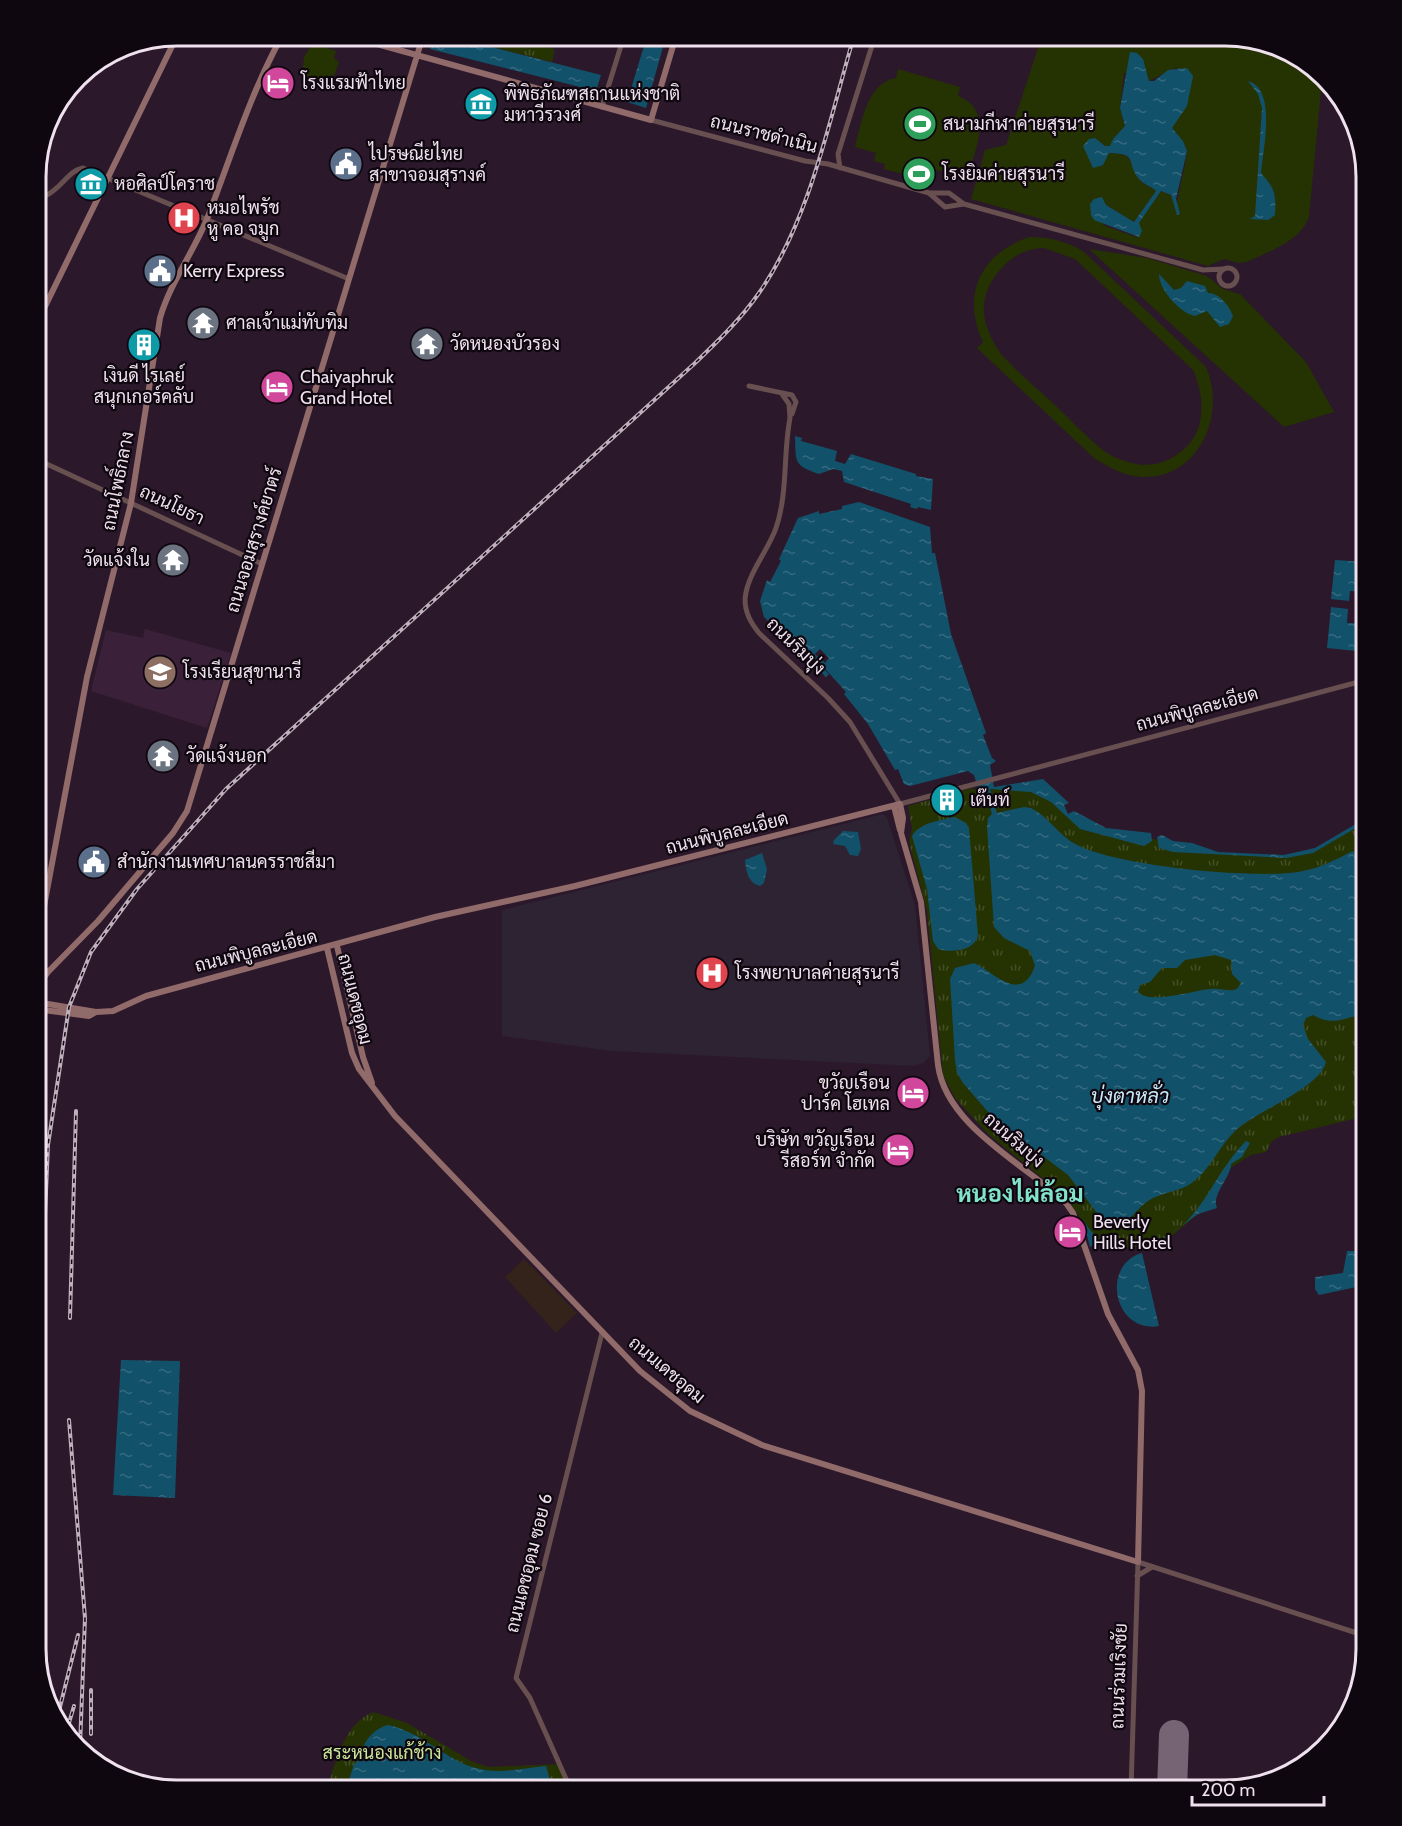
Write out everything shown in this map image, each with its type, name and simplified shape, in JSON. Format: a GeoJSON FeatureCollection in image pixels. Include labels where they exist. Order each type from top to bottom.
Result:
{"type":"FeatureCollection","features":[{"type":"Feature","properties":{"kind":"main road","name":"ถนนโพธิ์กลาง"},"geometry":{"type":"LineString","coordinates":[[47,893],[87,677],[131,503],[160,318],[165,303],[206,220],[253,94],[277,46]]}},
{"type":"Feature","properties":{"kind":"main road","name":"ถนนราชดำเนิน"},"geometry":{"type":"LineString","coordinates":[[383,46],[651,120]]}},
{"type":"Feature","properties":{"kind":"main road","name":"ถนนจอมสุรางค์ยาตร์"},"geometry":{"type":"LineString","coordinates":[[48,972],[98,921],[173,833],[186,811],[420,46]]}},
{"type":"Feature","properties":{"kind":"main road"},"geometry":{"type":"LineString","coordinates":[[651,120],[673,46]]}},
{"type":"Feature","properties":{"kind":"main road"},"geometry":{"type":"LineString","coordinates":[[47,302],[172,47]]}},
{"type":"Feature","properties":{"kind":"main road","name":"ถนนริมบุ่ง"},"geometry":{"type":"LineString","coordinates":[[897,805],[903,819],[901,833],[921,902],[938,1065],[944,1090],[954,1105],[1002,1152],[1066,1203],[1073,1214],[1108,1314],[1138,1370],[1142,1391],[1138,1562]]}},
{"type":"Feature","properties":{"kind":"main road","name":"ถนนพิบูลละเอียด"},"geometry":{"type":"LineString","coordinates":[[46,1004],[96,1012],[113,1011],[146,996],[337,946],[435,917],[575,886],[897,805]]}},
{"type":"Feature","properties":{"kind":"main road","name":"ถนนเดชอุดม"},"geometry":{"type":"LineString","coordinates":[[337,946],[373,1086]]}},
{"type":"Feature","properties":{"kind":"main road","name":"ถนนเดชอุดม"},"geometry":{"type":"LineString","coordinates":[[327,948],[346,1029],[359,1069],[401,1122],[602,1333],[670,1396],[698,1416],[738,1436],[817,1463],[1138,1562]]}},
{"type":"Feature","properties":{"kind":"main road","name":"ถนนพิบูลละเอียด"},"geometry":{"type":"LineString","coordinates":[[46,1010],[89,1016],[96,1012]]}},
{"type":"Feature","properties":{"kind":"main road"},"geometry":{"type":"LineString","coordinates":[[346,1029],[356,1027]]}},
{"type":"Feature","properties":{"kind":"street"},"geometry":{"type":"LineString","coordinates":[[602,107],[621,46]]}},
{"type":"Feature","properties":{"kind":"street"},"geometry":{"type":"LineString","coordinates":[[840,168],[838,154],[872,47]]}},
{"type":"Feature","properties":{"kind":"street","name":"ถนนราชดำเนิน"},"geometry":{"type":"LineString","coordinates":[[651,120],[796,159],[828,164],[929,193]]}},
{"type":"Feature","properties":{"kind":"street"},"geometry":{"type":"LineString","coordinates":[[828,164],[838,154]]}},
{"type":"Feature","properties":{"kind":"street"},"geometry":{"type":"LineString","coordinates":[[47,195],[53,193],[80,168],[107,177],[349,279]]}},
{"type":"Feature","properties":{"kind":"street"},"geometry":{"type":"LineString","coordinates":[[929,193],[950,193],[964,204],[1206,271],[1225,286],[1232,285],[1236,281],[1233,270],[1206,271]]}},
{"type":"Feature","properties":{"kind":"street"},"geometry":{"type":"LineString","coordinates":[[929,193],[945,207],[964,204]]}},
{"type":"Feature","properties":{"kind":"street"},"geometry":{"type":"LineString","coordinates":[[1219,279],[1223,269]]}},
{"type":"Feature","properties":{"kind":"street","name":"ถนนริมบุ่ง"},"geometry":{"type":"LineString","coordinates":[[749,386],[782,394],[789,404],[790,418],[782,507],[771,542],[747,588],[747,611],[750,621],[759,633],[850,722],[897,805]]}},
{"type":"Feature","properties":{"kind":"street","name":"ถนนโยธา"},"geometry":{"type":"LineString","coordinates":[[47,464],[262,564]]}},
{"type":"Feature","properties":{"kind":"street","name":"ถนนพิบูลละเอียด"},"geometry":{"type":"LineString","coordinates":[[897,805],[1356,683]]}},
{"type":"Feature","properties":{"kind":"street","name":"ถนนเดชอุดม ซอย 6"},"geometry":{"type":"LineString","coordinates":[[567,1780],[530,1698],[516,1678],[602,1333]]}},
{"type":"Feature","properties":{"kind":"street"},"geometry":{"type":"LineString","coordinates":[[1138,1562],[1356,1633]]}},
{"type":"Feature","properties":{"kind":"street","name":"ถนนร่วมเริงชัย"},"geometry":{"type":"LineString","coordinates":[[1131,1780],[1138,1562]]}},
{"type":"Feature","properties":{"kind":"street"},"geometry":{"type":"LineString","coordinates":[[1137,1576],[1152,1567]]}},
{"type":"Feature","properties":{"kind":"shaded area","name":"โรงเรียนสุขานารี"},"geometry":{"type":"Polygon","coordinates":[[[145,629],[231,653],[207,728],[91,691],[106,630],[143,638],[145,629]]]}},
{"type":"Feature","properties":{"kind":"shaded area","name":"โรงพยาบาลค่ายสุรนารี"},"geometry":{"type":"Polygon","coordinates":[[[883,814],[887,818],[915,905],[930,1056],[923,1063],[914,1066],[612,1051],[502,1036],[502,910],[883,814]]]}},
{"type":"Feature","properties":{"kind":"shaded area"},"geometry":{"type":"Polygon","coordinates":[[[524,1259],[577,1313],[556,1333],[505,1277],[524,1259]]]}},
{"type":"Feature","properties":{"kind":"green space"},"geometry":{"type":"Polygon","coordinates":[[[311,46],[322,46],[336,51],[334,58],[339,62],[331,85],[302,76],[304,57],[311,46]]]}},
{"type":"Feature","properties":{"kind":"green space"},"geometry":{"type":"Polygon","coordinates":[[[490,46],[545,46],[555,49],[552,62],[490,46]]]}},
{"type":"Feature","properties":{"kind":"green space"},"geometry":{"type":"Polygon","coordinates":[[[1038,47],[1233,47],[1250,49],[1267,53],[1290,64],[1321,90],[1309,217],[1305,226],[1291,239],[1274,250],[1247,262],[1238,263],[1224,259],[1208,266],[971,199],[985,150],[1006,145],[1038,47]],[[1177,67],[1149,81],[1148,75],[1124,73],[1120,108],[1125,126],[1113,139],[1111,146],[1105,147],[1101,142],[1107,156],[1109,153],[1119,154],[1130,159],[1138,177],[1156,191],[1134,222],[1106,205],[1102,197],[1103,225],[1139,237],[1139,223],[1161,191],[1171,195],[1177,214],[1178,197],[1186,161],[1186,148],[1172,128],[1177,67]]]}},
{"type":"Feature","properties":{"kind":"green space"},"geometry":{"type":"Polygon","coordinates":[[[898,69],[960,87],[958,96],[969,102],[976,111],[979,132],[967,178],[937,170],[935,177],[923,174],[922,179],[884,169],[885,164],[874,161],[876,153],[855,147],[867,105],[878,88],[886,81],[896,78],[898,69]]]}},
{"type":"Feature","properties":{"kind":"green space"},"geometry":{"type":"Polygon","coordinates":[[[1029,237],[1044,238],[1064,242],[1083,251],[1206,367],[1212,387],[1213,408],[1200,446],[1187,461],[1171,472],[1151,477],[1129,475],[1107,466],[1095,459],[977,348],[983,342],[974,308],[979,278],[987,265],[1012,244],[1029,237]],[[1044,248],[1025,251],[1006,264],[992,281],[984,301],[986,324],[995,345],[1016,369],[1106,452],[1121,460],[1140,465],[1156,464],[1170,459],[1189,444],[1199,427],[1201,398],[1193,370],[1075,259],[1044,248]]]}},
{"type":"Feature","properties":{"kind":"green space"},"geometry":{"type":"Polygon","coordinates":[[[1089,249],[1147,258],[1207,276],[1223,289],[1240,294],[1306,362],[1334,412],[1284,427],[1089,249]]]}},
{"type":"Feature","properties":{"kind":"green space","name":"บุ่งตาหลั่ว"},"geometry":{"type":"Polygon","coordinates":[[[999,787],[1031,790],[1043,795],[1080,826],[1158,840],[1161,847],[1270,857],[1311,851],[1356,826],[1356,1118],[1279,1137],[1272,1141],[1266,1152],[1251,1155],[1227,1170],[1194,1217],[1166,1241],[1157,1245],[1112,1249],[1096,1243],[1068,1199],[988,1134],[955,1098],[943,1075],[927,911],[909,842],[912,828],[908,806],[972,788],[977,791],[999,787]]]}},
{"type":"Feature","properties":{"kind":"green space","name":"สระหนองแก้ช้าง"},"geometry":{"type":"Polygon","coordinates":[[[373,1712],[407,1723],[471,1761],[488,1767],[561,1764],[567,1780],[330,1780],[342,1745],[355,1725],[373,1712]]]}},
{"type":"Feature","properties":{"kind":"water"},"geometry":{"type":"Polygon","coordinates":[[[431,46],[489,46],[601,75],[596,91],[430,49],[431,46]]]}},
{"type":"Feature","properties":{"kind":"water"},"geometry":{"type":"Polygon","coordinates":[[[644,46],[663,46],[646,108],[627,102],[644,46]]]}},
{"type":"Feature","properties":{"kind":"water"},"geometry":{"type":"Polygon","coordinates":[[[1130,52],[1137,53],[1143,59],[1149,81],[1154,81],[1168,70],[1187,68],[1193,76],[1187,106],[1172,128],[1183,141],[1187,151],[1176,199],[1180,214],[1177,215],[1171,195],[1161,191],[1139,223],[1142,231],[1139,237],[1094,220],[1090,204],[1094,199],[1102,197],[1106,205],[1134,222],[1156,191],[1139,179],[1125,155],[1109,153],[1103,165],[1093,168],[1083,146],[1089,139],[1095,138],[1105,146],[1110,146],[1125,126],[1120,108],[1130,52]]]}},
{"type":"Feature","properties":{"kind":"water"},"geometry":{"type":"Polygon","coordinates":[[[1248,81],[1257,86],[1263,95],[1265,107],[1266,121],[1261,173],[1274,192],[1275,201],[1275,215],[1268,220],[1250,219],[1255,216],[1262,108],[1258,94],[1248,81]]]}},
{"type":"Feature","properties":{"kind":"water"},"geometry":{"type":"Polygon","coordinates":[[[1159,274],[1174,290],[1181,288],[1187,281],[1205,286],[1208,293],[1220,297],[1229,308],[1233,316],[1229,324],[1220,327],[1207,311],[1195,316],[1177,306],[1166,294],[1159,274]]]}},
{"type":"Feature","properties":{"kind":"water"},"geometry":{"type":"Polygon","coordinates":[[[795,436],[802,438],[801,441],[837,451],[835,461],[845,464],[851,454],[916,474],[916,476],[933,479],[931,510],[910,507],[911,504],[844,482],[842,471],[833,469],[819,474],[804,468],[796,457],[795,436]]]}},
{"type":"Feature","properties":{"kind":"water","name":"บุ่งตาหลั่ว"},"geometry":{"type":"Polygon","coordinates":[[[859,502],[930,527],[932,553],[935,553],[951,634],[986,733],[983,735],[992,758],[996,761],[990,765],[994,787],[1043,779],[1069,803],[1064,805],[1068,814],[1074,811],[1106,828],[1151,833],[1152,841],[1144,846],[1080,829],[1051,802],[1031,792],[990,789],[997,813],[1024,807],[1031,808],[1077,845],[1122,859],[1185,869],[1277,874],[1305,871],[1353,851],[1356,855],[1356,1016],[1334,1021],[1313,1015],[1306,1018],[1303,1025],[1308,1039],[1326,1062],[1321,1072],[1300,1090],[1235,1131],[1200,1176],[1189,1185],[1148,1201],[1125,1223],[1114,1227],[1107,1226],[1068,1175],[995,1120],[957,1073],[950,979],[955,968],[974,963],[998,978],[1015,985],[1029,977],[1035,966],[1030,951],[1004,938],[994,927],[987,827],[988,818],[992,814],[985,791],[978,788],[974,775],[968,771],[910,786],[904,784],[898,769],[895,770],[868,724],[844,694],[846,692],[819,662],[821,659],[825,663],[829,658],[820,649],[815,654],[819,658],[816,662],[829,674],[826,677],[764,617],[760,601],[767,580],[770,582],[781,561],[779,559],[798,518],[819,511],[819,514],[842,509],[842,506],[859,502]],[[1215,955],[1185,960],[1177,968],[1162,968],[1150,982],[1140,985],[1138,992],[1144,996],[1162,997],[1211,989],[1234,990],[1241,983],[1232,974],[1231,960],[1215,955]]]}},
{"type":"Feature","properties":{"kind":"water"},"geometry":{"type":"Polygon","coordinates":[[[1335,560],[1356,561],[1356,591],[1350,591],[1349,601],[1331,599],[1335,560]]]}},
{"type":"Feature","properties":{"kind":"water"},"geometry":{"type":"Polygon","coordinates":[[[1331,607],[1348,609],[1347,623],[1356,623],[1356,651],[1327,648],[1331,607]]]}},
{"type":"Feature","properties":{"kind":"water"},"geometry":{"type":"Polygon","coordinates":[[[955,817],[966,823],[969,828],[978,936],[976,941],[967,948],[949,951],[938,949],[933,941],[927,889],[912,836],[925,825],[955,817]]]}},
{"type":"Feature","properties":{"kind":"water"},"geometry":{"type":"Polygon","coordinates":[[[1356,824],[1356,828],[1313,853],[1286,858],[1173,852],[1159,848],[1157,837],[1162,835],[1173,841],[1192,843],[1218,852],[1284,855],[1315,848],[1356,824]]]}},
{"type":"Feature","properties":{"kind":"water"},"geometry":{"type":"Polygon","coordinates":[[[843,831],[858,832],[861,849],[858,856],[850,855],[845,846],[833,844],[843,831]]]}},
{"type":"Feature","properties":{"kind":"water"},"geometry":{"type":"Polygon","coordinates":[[[762,853],[767,869],[764,883],[760,886],[750,879],[745,860],[762,853]]]}},
{"type":"Feature","properties":{"kind":"water"},"geometry":{"type":"Polygon","coordinates":[[[1246,1141],[1250,1143],[1242,1157],[1231,1164],[1217,1197],[1217,1208],[1198,1214],[1175,1231],[1199,1207],[1232,1157],[1246,1141]]]}},
{"type":"Feature","properties":{"kind":"water"},"geometry":{"type":"Polygon","coordinates":[[[1083,1220],[1093,1234],[1103,1242],[1114,1246],[1128,1246],[1114,1248],[1095,1244],[1090,1247],[1083,1220]]]}},
{"type":"Feature","properties":{"kind":"water"},"geometry":{"type":"Polygon","coordinates":[[[1172,1233],[1160,1242],[1137,1245],[1155,1241],[1172,1233]]]}},
{"type":"Feature","properties":{"kind":"water"},"geometry":{"type":"Polygon","coordinates":[[[1347,1251],[1356,1251],[1356,1287],[1319,1295],[1315,1289],[1315,1277],[1343,1273],[1347,1251]]]}},
{"type":"Feature","properties":{"kind":"water"},"geometry":{"type":"Polygon","coordinates":[[[1142,1253],[1159,1326],[1144,1326],[1131,1320],[1123,1310],[1118,1297],[1117,1283],[1121,1271],[1129,1260],[1142,1253]]]}},
{"type":"Feature","properties":{"kind":"water"},"geometry":{"type":"Polygon","coordinates":[[[121,1360],[180,1361],[175,1498],[113,1495],[121,1360]]]}},
{"type":"Feature","properties":{"kind":"water"},"geometry":{"type":"Polygon","coordinates":[[[388,1725],[413,1734],[457,1761],[480,1769],[504,1771],[546,1766],[550,1780],[349,1780],[354,1764],[362,1757],[366,1741],[374,1732],[388,1725]]]}},
{"type":"Feature","properties":{"kind":"runway"},"geometry":{"type":"LineString","coordinates":[[1172,1780],[1174,1735]]}},
{"type":"Feature","properties":{"kind":"railway"},"geometry":{"type":"LineString","coordinates":[[46,1184],[48,1145],[69,1007],[91,952],[137,889],[226,789],[694,364],[744,312],[777,264],[805,202],[851,47]]}},
{"type":"Feature","properties":{"kind":"railway"},"geometry":{"type":"LineString","coordinates":[[70,1318],[76,1111]]}},
{"type":"Feature","properties":{"kind":"railway"},"geometry":{"type":"LineString","coordinates":[[69,1420],[85,1618],[80,1736]]}},
{"type":"Feature","properties":{"kind":"railway"},"geometry":{"type":"LineString","coordinates":[[60,1706],[78,1635]]}},
{"type":"Feature","properties":{"kind":"railway"},"geometry":{"type":"LineString","coordinates":[[91,1690],[91,1734]]}},
{"type":"Feature","properties":{"kind":"railway"},"geometry":{"type":"LineString","coordinates":[[69,1722],[74,1706]]}},
{"type":"Feature","properties":{"kind":"place","name":"โรงแรมฟ้าไทย"},"geometry":{"type":"Point","coordinates":[278,83]}},
{"type":"Feature","properties":{"kind":"place","name":"พิพิธภัณฑสถานแห่งชาติ มหาวีรวงศ์"},"geometry":{"type":"Point","coordinates":[481,104]}},
{"type":"Feature","properties":{"kind":"place","name":"สนามกีฬาค่ายสุรนารี"},"geometry":{"type":"Point","coordinates":[920,124]}},
{"type":"Feature","properties":{"kind":"place","name":"ไปรษณียไทย สาขาจอมสุรางค์"},"geometry":{"type":"Point","coordinates":[346,164]}},
{"type":"Feature","properties":{"kind":"place","name":"โรงยิมค่ายสุรนารี"},"geometry":{"type":"Point","coordinates":[919,174]}},
{"type":"Feature","properties":{"kind":"place","name":"หอศิลป์โคราช"},"geometry":{"type":"Point","coordinates":[91,184]}},
{"type":"Feature","properties":{"kind":"place","name":"หมอไพรัช หู คอ จมูก"},"geometry":{"type":"Point","coordinates":[184,218]}},
{"type":"Feature","properties":{"kind":"place","name":"Kerry Express"},"geometry":{"type":"Point","coordinates":[160,271]}},
{"type":"Feature","properties":{"kind":"place","name":"ศาลเจ้าแม่ทับทิม"},"geometry":{"type":"Point","coordinates":[203,323]}},
{"type":"Feature","properties":{"kind":"place","name":"วัดหนองบัวรอง"},"geometry":{"type":"Point","coordinates":[427,344]}},
{"type":"Feature","properties":{"kind":"place","name":"เงินดี ไรเลย์ สนุกเกอร์คลับ"},"geometry":{"type":"Point","coordinates":[144,345]}},
{"type":"Feature","properties":{"kind":"place","name":"Chaiyaphruk Grand Hotel"},"geometry":{"type":"Point","coordinates":[277,387]}},
{"type":"Feature","properties":{"kind":"place","name":"วัดแจ้งใน"},"geometry":{"type":"Point","coordinates":[173,560]}},
{"type":"Feature","properties":{"kind":"place","name":"โรงเรียนสุขานารี"},"geometry":{"type":"Point","coordinates":[160,672]}},
{"type":"Feature","properties":{"kind":"place","name":"วัดแจ้งนอก"},"geometry":{"type":"Point","coordinates":[163,756]}},
{"type":"Feature","properties":{"kind":"place","name":"เต๊นท์"},"geometry":{"type":"Point","coordinates":[947,800]}},
{"type":"Feature","properties":{"kind":"place","name":"สำนักงานเทศบาลนครราชสีมา"},"geometry":{"type":"Point","coordinates":[94,862]}},
{"type":"Feature","properties":{"kind":"place","name":"โรงพยาบาลค่ายสุรนารี"},"geometry":{"type":"Point","coordinates":[712,973]}},
{"type":"Feature","properties":{"kind":"place","name":"ขวัญเรือน ปาร์ค โฮเทล"},"geometry":{"type":"Point","coordinates":[913,1093]}},
{"type":"Feature","properties":{"kind":"place","name":"บริษัท ขวัญเรือน รีสอร์ท จำกัด"},"geometry":{"type":"Point","coordinates":[898,1150]}},
{"type":"Feature","properties":{"kind":"place","name":"Beverly Hills Hotel"},"geometry":{"type":"Point","coordinates":[1070,1232]}},
{"type":"Feature","properties":{"kind":"district","name":"หนองไผ่ล้อม"},"geometry":{"type":"Point","coordinates":[1020,1194]}}]}
